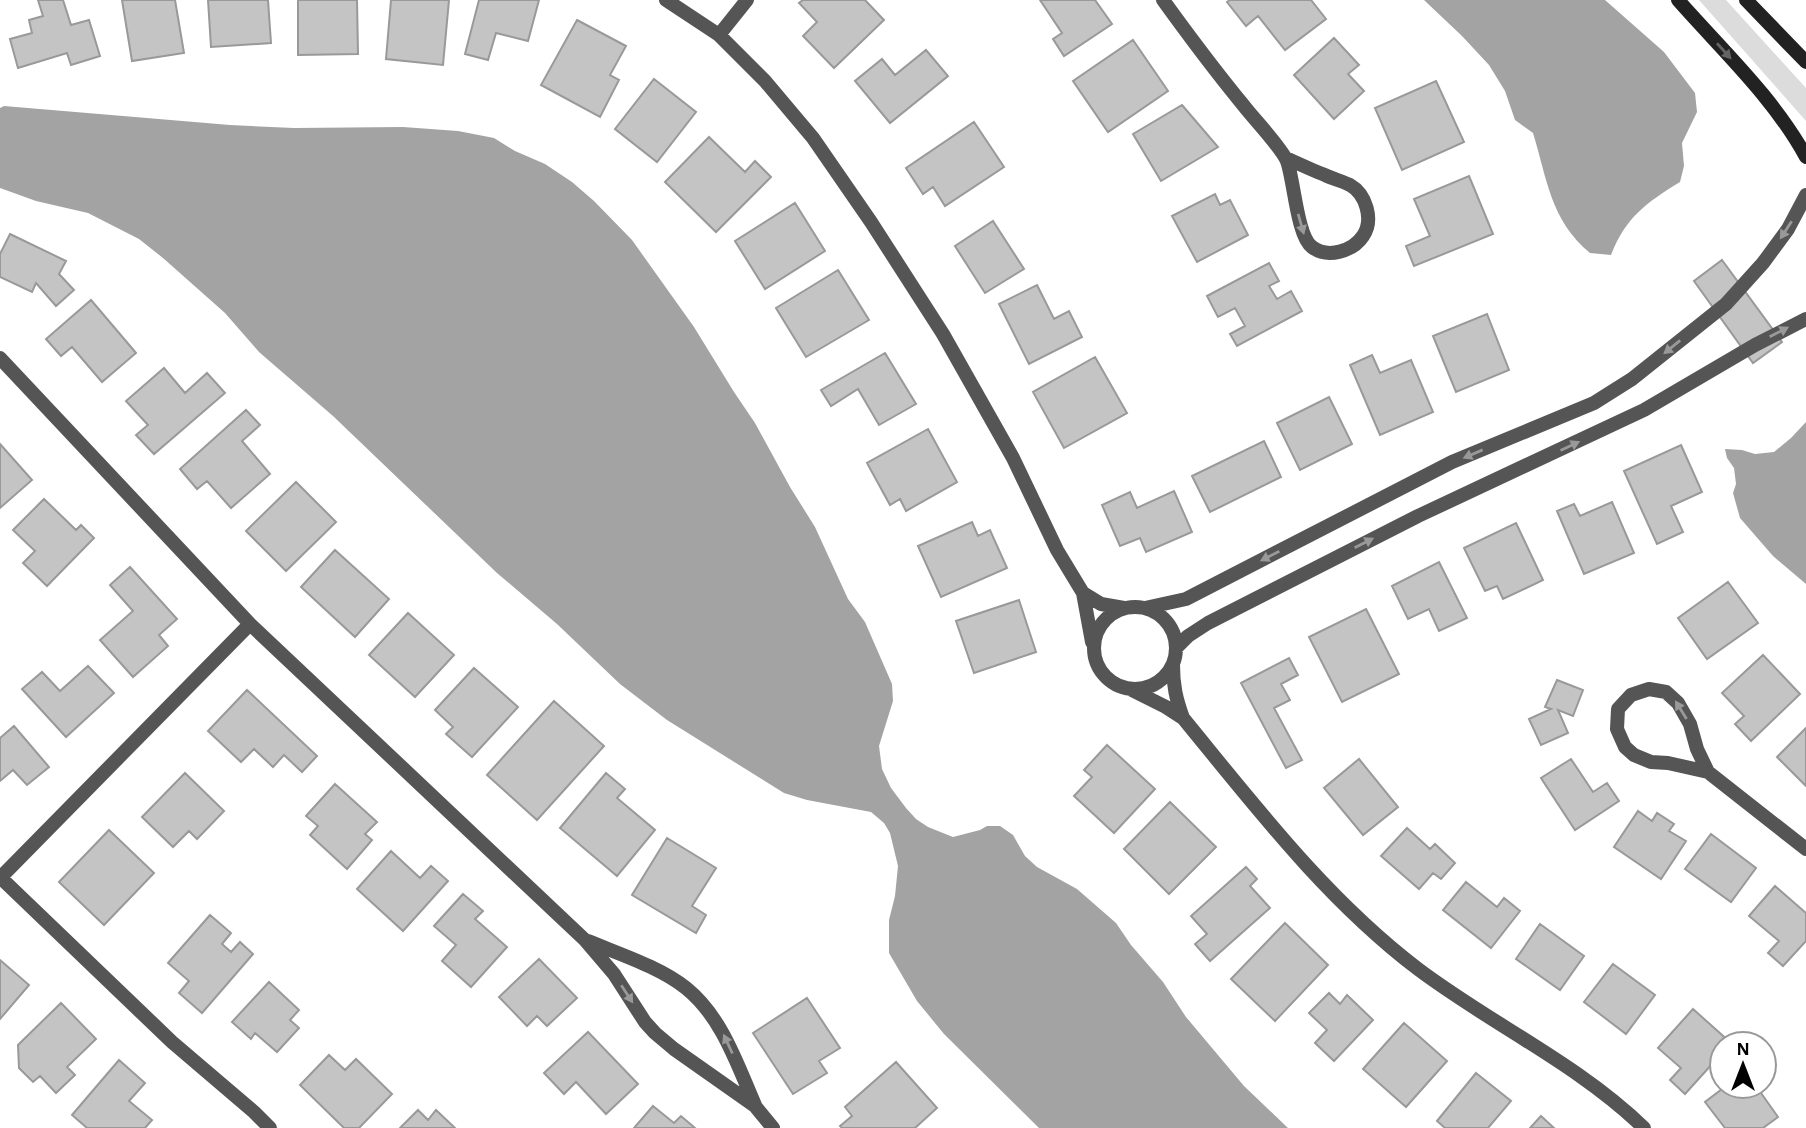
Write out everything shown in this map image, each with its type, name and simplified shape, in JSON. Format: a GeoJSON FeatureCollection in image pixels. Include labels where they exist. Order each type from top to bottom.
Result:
{"type":"FeatureCollection","features":[{"type":"Feature","properties":{"kind":"street"},"geometry":{"type":"LineString","coordinates":[[666,0],[719,34],[765,81],[813,138],[871,222],[943,334],[1013,458],[1057,550],[1083,593],[1096,663],[1104,675],[1114,684],[1147,697],[1183,718]]}},
{"type":"Feature","properties":{"kind":"street"},"geometry":{"type":"LineString","coordinates":[[719,34],[747,0]]}},
{"type":"Feature","properties":{"kind":"street"},"geometry":{"type":"LineString","coordinates":[[1163,0],[1216,72],[1286,158],[1304,235],[1311,247],[1327,253],[1344,251],[1359,242],[1367,231],[1368,214],[1363,197],[1352,186],[1286,158]]}},
{"type":"Feature","properties":{"kind":"street"},"geometry":{"type":"LineString","coordinates":[[1678,0],[1765,97],[1795,137],[1806,157]]}},
{"type":"Feature","properties":{"kind":"street"},"geometry":{"type":"LineString","coordinates":[[1746,0],[1806,62]]}},
{"type":"Feature","properties":{"kind":"street"},"geometry":{"type":"LineString","coordinates":[[1145,608],[1186,599],[1452,462],[1594,402],[1632,379],[1726,304],[1763,263],[1788,229],[1806,195]]}},
{"type":"Feature","properties":{"kind":"street"},"geometry":{"type":"LineString","coordinates":[[1177,647],[1188,636],[1208,624],[1418,516],[1644,410],[1755,345],[1806,319]]}},
{"type":"Feature","properties":{"kind":"street"},"geometry":{"type":"LineString","coordinates":[[0,358],[250,624],[585,940],[614,974],[655,1033],[755,1106]]}},
{"type":"Feature","properties":{"kind":"street"},"geometry":{"type":"LineString","coordinates":[[1083,593],[1101,604],[1124,608]]}},
{"type":"Feature","properties":{"kind":"street"},"geometry":{"type":"LineString","coordinates":[[1093,650],[1095,636],[1101,624],[1111,614],[1135,606],[1158,613],[1168,622],[1174,634],[1177,647],[1173,684],[1183,718],[1310,870],[1381,939],[1418,969],[1588,1083],[1644,1128]]}},
{"type":"Feature","properties":{"kind":"street"},"geometry":{"type":"LineString","coordinates":[[250,624],[0,877],[173,1042],[270,1128]]}},
{"type":"Feature","properties":{"kind":"street"},"geometry":{"type":"LineString","coordinates":[[1127,688],[1141,689],[1155,685],[1166,676],[1174,664]]}},
{"type":"Feature","properties":{"kind":"street"},"geometry":{"type":"LineString","coordinates":[[1708,772],[1697,749],[1690,724],[1678,703],[1666,692],[1649,689],[1631,695],[1619,709],[1617,729],[1625,747],[1634,755],[1651,762],[1708,772],[1806,849]]}},
{"type":"Feature","properties":{"kind":"street"},"geometry":{"type":"LineString","coordinates":[[585,940],[652,968],[686,988],[720,1027],[755,1106],[773,1128]]}},
{"type":"Feature","properties":{"kind":"shaded area"},"geometry":{"type":"Polygon","coordinates":[[[1424,0],[1605,0],[1664,52],[1695,93],[1697,112],[1682,143],[1684,166],[1680,182],[1638,212],[1623,231],[1611,255],[1590,253],[1566,227],[1552,197],[1533,133],[1515,120],[1505,91],[1489,65],[1424,0]]]}},
{"type":"Feature","properties":{"kind":"shaded area"},"geometry":{"type":"Polygon","coordinates":[[[1699,0],[1726,0],[1806,88],[1806,121],[1699,0]]]}},
{"type":"Feature","properties":{"kind":"shaded area"},"geometry":{"type":"Polygon","coordinates":[[[4,106],[230,125],[294,128],[403,127],[458,131],[494,138],[545,164],[572,182],[632,240],[694,327],[755,423],[815,527],[848,599],[865,622],[892,684],[893,701],[879,746],[882,769],[891,788],[906,808],[928,827],[953,837],[987,826],[1000,826],[1013,835],[1025,856],[1037,867],[1077,889],[1116,923],[1163,982],[1186,1017],[1244,1086],[1288,1128],[1039,1128],[944,1034],[917,1001],[889,953],[889,920],[898,866],[890,833],[884,823],[871,812],[784,793],[667,720],[620,684],[557,624],[497,573],[333,416],[259,352],[225,313],[163,258],[139,239],[88,213],[36,201],[0,188],[0,108],[4,106]]]}},
{"type":"Feature","properties":{"kind":"shaded area"},"geometry":{"type":"Polygon","coordinates":[[[1806,422],[1806,584],[1773,556],[1740,518],[1733,493],[1736,484],[1734,468],[1725,449],[1755,454],[1774,452],[1806,422]]]}},
{"type":"Feature","properties":{"kind":"building"},"geometry":{"type":"Polygon","coordinates":[[[38,0],[63,0],[71,25],[89,20],[100,56],[71,65],[67,53],[18,68],[10,39],[32,33],[29,20],[43,16],[38,0]]]}},
{"type":"Feature","properties":{"kind":"building"},"geometry":{"type":"Polygon","coordinates":[[[122,0],[175,0],[184,53],[132,61],[122,0]]]}},
{"type":"Feature","properties":{"kind":"building"},"geometry":{"type":"Polygon","coordinates":[[[208,0],[268,0],[271,43],[211,47],[208,0]]]}},
{"type":"Feature","properties":{"kind":"building"},"geometry":{"type":"Polygon","coordinates":[[[298,0],[357,0],[358,54],[298,55],[298,0]]]}},
{"type":"Feature","properties":{"kind":"building"},"geometry":{"type":"Polygon","coordinates":[[[391,0],[449,0],[443,65],[386,59],[391,0]]]}},
{"type":"Feature","properties":{"kind":"building"},"geometry":{"type":"Polygon","coordinates":[[[479,0],[539,0],[528,41],[496,33],[488,60],[465,54],[479,0]]]}},
{"type":"Feature","properties":{"kind":"building"},"geometry":{"type":"Polygon","coordinates":[[[803,0],[865,0],[884,20],[834,68],[803,36],[817,22],[799,3],[803,0]]]}},
{"type":"Feature","properties":{"kind":"building"},"geometry":{"type":"Polygon","coordinates":[[[1040,0],[1095,0],[1112,24],[1064,56],[1053,39],[1062,33],[1040,0]]]}},
{"type":"Feature","properties":{"kind":"building"},"geometry":{"type":"Polygon","coordinates":[[[1311,0],[1326,19],[1285,50],[1258,16],[1246,26],[1227,2],[1311,0]]]}},
{"type":"Feature","properties":{"kind":"building"},"geometry":{"type":"Polygon","coordinates":[[[577,20],[626,46],[610,75],[619,80],[600,117],[541,85],[577,20]]]}},
{"type":"Feature","properties":{"kind":"building"},"geometry":{"type":"Polygon","coordinates":[[[1334,38],[1359,65],[1348,74],[1364,91],[1334,119],[1294,75],[1334,38]]]}},
{"type":"Feature","properties":{"kind":"building"},"geometry":{"type":"Polygon","coordinates":[[[1133,40],[1168,91],[1108,132],[1073,81],[1133,40]]]}},
{"type":"Feature","properties":{"kind":"building"},"geometry":{"type":"Polygon","coordinates":[[[926,50],[948,76],[890,123],[855,81],[882,59],[895,75],[926,50]]]}},
{"type":"Feature","properties":{"kind":"building"},"geometry":{"type":"Polygon","coordinates":[[[654,79],[696,112],[657,162],[615,129],[654,79]]]}},
{"type":"Feature","properties":{"kind":"building"},"geometry":{"type":"Polygon","coordinates":[[[1436,81],[1464,142],[1402,170],[1375,108],[1436,81]]]}},
{"type":"Feature","properties":{"kind":"building"},"geometry":{"type":"Polygon","coordinates":[[[1182,105],[1218,147],[1161,181],[1133,134],[1182,105]]]}},
{"type":"Feature","properties":{"kind":"building"},"geometry":{"type":"Polygon","coordinates":[[[974,122],[1004,167],[945,206],[933,187],[923,194],[906,168],[974,122]]]}},
{"type":"Feature","properties":{"kind":"building"},"geometry":{"type":"Polygon","coordinates":[[[709,137],[745,172],[755,161],[771,177],[716,232],[665,182],[709,137]]]}},
{"type":"Feature","properties":{"kind":"building"},"geometry":{"type":"Polygon","coordinates":[[[1469,176],[1493,234],[1414,266],[1406,246],[1430,236],[1414,199],[1469,176]]]}},
{"type":"Feature","properties":{"kind":"building"},"geometry":{"type":"Polygon","coordinates":[[[1215,194],[1220,205],[1230,200],[1248,235],[1197,262],[1172,216],[1215,194]]]}},
{"type":"Feature","properties":{"kind":"building"},"geometry":{"type":"Polygon","coordinates":[[[795,203],[825,251],[765,289],[735,241],[795,203]]]}},
{"type":"Feature","properties":{"kind":"building"},"geometry":{"type":"Polygon","coordinates":[[[993,221],[1024,269],[985,293],[955,246],[993,221]]]}},
{"type":"Feature","properties":{"kind":"building"},"geometry":{"type":"Polygon","coordinates":[[[10,234],[66,261],[59,274],[74,290],[56,306],[36,283],[32,292],[0,277],[0,254],[10,234]]]}},
{"type":"Feature","properties":{"kind":"building"},"geometry":{"type":"Polygon","coordinates":[[[1722,260],[1782,342],[1753,363],[1694,281],[1722,260]]]}},
{"type":"Feature","properties":{"kind":"building"},"geometry":{"type":"Polygon","coordinates":[[[1269,263],[1279,281],[1269,286],[1277,299],[1291,291],[1302,311],[1237,346],[1230,334],[1245,326],[1235,308],[1218,317],[1207,296],[1269,263]]]}},
{"type":"Feature","properties":{"kind":"building"},"geometry":{"type":"Polygon","coordinates":[[[838,270],[869,320],[806,357],[776,308],[838,270]]]}},
{"type":"Feature","properties":{"kind":"building"},"geometry":{"type":"Polygon","coordinates":[[[1037,285],[1054,319],[1069,311],[1082,337],[1029,364],[999,304],[1037,285]]]}},
{"type":"Feature","properties":{"kind":"building"},"geometry":{"type":"Polygon","coordinates":[[[91,300],[136,353],[102,382],[72,347],[61,356],[46,339],[91,300]]]}},
{"type":"Feature","properties":{"kind":"building"},"geometry":{"type":"Polygon","coordinates":[[[1487,314],[1509,370],[1456,392],[1433,336],[1487,314]]]}},
{"type":"Feature","properties":{"kind":"building"},"geometry":{"type":"Polygon","coordinates":[[[885,353],[916,404],[879,425],[858,389],[831,406],[821,390],[885,353]]]}},
{"type":"Feature","properties":{"kind":"building"},"geometry":{"type":"Polygon","coordinates":[[[1372,355],[1380,373],[1411,360],[1433,412],[1380,435],[1350,365],[1372,355]]]}},
{"type":"Feature","properties":{"kind":"building"},"geometry":{"type":"Polygon","coordinates":[[[1095,357],[1127,413],[1064,448],[1033,392],[1095,357]]]}},
{"type":"Feature","properties":{"kind":"building"},"geometry":{"type":"Polygon","coordinates":[[[164,368],[185,393],[207,373],[225,393],[154,454],[136,435],[148,425],[126,401],[164,368]]]}},
{"type":"Feature","properties":{"kind":"building"},"geometry":{"type":"Polygon","coordinates":[[[1329,397],[1352,444],[1300,470],[1277,423],[1329,397]]]}},
{"type":"Feature","properties":{"kind":"building"},"geometry":{"type":"Polygon","coordinates":[[[246,410],[260,425],[242,441],[270,474],[231,508],[207,481],[197,489],[180,469],[246,410]]]}},
{"type":"Feature","properties":{"kind":"building"},"geometry":{"type":"Polygon","coordinates":[[[928,429],[957,482],[906,511],[900,499],[890,505],[867,463],[928,429]]]}},
{"type":"Feature","properties":{"kind":"building"},"geometry":{"type":"Polygon","coordinates":[[[1264,441],[1281,477],[1210,512],[1192,476],[1264,441]]]}},
{"type":"Feature","properties":{"kind":"building"},"geometry":{"type":"Polygon","coordinates":[[[0,444],[32,480],[0,508],[0,444]]]}},
{"type":"Feature","properties":{"kind":"building"},"geometry":{"type":"Polygon","coordinates":[[[1681,445],[1702,492],[1671,506],[1683,532],[1657,544],[1624,471],[1681,445]]]}},
{"type":"Feature","properties":{"kind":"building"},"geometry":{"type":"Polygon","coordinates":[[[296,482],[336,522],[286,571],[246,531],[296,482]]]}},
{"type":"Feature","properties":{"kind":"building"},"geometry":{"type":"Polygon","coordinates":[[[1174,491],[1192,532],[1146,552],[1140,538],[1120,546],[1102,505],[1130,492],[1137,508],[1174,491]]]}},
{"type":"Feature","properties":{"kind":"building"},"geometry":{"type":"Polygon","coordinates":[[[44,499],[76,530],[81,525],[94,538],[47,586],[23,563],[35,551],[13,530],[44,499]]]}},
{"type":"Feature","properties":{"kind":"building"},"geometry":{"type":"Polygon","coordinates":[[[1612,502],[1634,553],[1584,574],[1557,511],[1574,504],[1580,516],[1612,502]]]}},
{"type":"Feature","properties":{"kind":"building"},"geometry":{"type":"Polygon","coordinates":[[[972,522],[978,536],[990,530],[1007,568],[941,597],[918,546],[972,522]]]}},
{"type":"Feature","properties":{"kind":"building"},"geometry":{"type":"Polygon","coordinates":[[[1516,523],[1543,580],[1503,599],[1497,586],[1485,591],[1464,548],[1516,523]]]}},
{"type":"Feature","properties":{"kind":"building"},"geometry":{"type":"Polygon","coordinates":[[[335,550],[389,599],[355,637],[301,587],[335,550]]]}},
{"type":"Feature","properties":{"kind":"building"},"geometry":{"type":"Polygon","coordinates":[[[1439,562],[1467,618],[1439,631],[1429,609],[1408,619],[1392,586],[1439,562]]]}},
{"type":"Feature","properties":{"kind":"building"},"geometry":{"type":"Polygon","coordinates":[[[130,567],[177,619],[159,635],[168,646],[133,677],[100,640],[133,611],[110,585],[130,567]]]}},
{"type":"Feature","properties":{"kind":"building"},"geometry":{"type":"Polygon","coordinates":[[[1728,582],[1758,623],[1707,659],[1678,618],[1728,582]]]}},
{"type":"Feature","properties":{"kind":"building"},"geometry":{"type":"Polygon","coordinates":[[[1019,600],[1036,652],[974,673],[956,621],[1019,600]]]}},
{"type":"Feature","properties":{"kind":"building"},"geometry":{"type":"Polygon","coordinates":[[[1366,609],[1399,674],[1342,702],[1309,637],[1366,609]]]}},
{"type":"Feature","properties":{"kind":"building"},"geometry":{"type":"Polygon","coordinates":[[[408,613],[454,655],[415,697],[369,655],[408,613]]]}},
{"type":"Feature","properties":{"kind":"building"},"geometry":{"type":"Polygon","coordinates":[[[1763,655],[1800,694],[1751,741],[1735,724],[1744,716],[1722,693],[1763,655]]]}},
{"type":"Feature","properties":{"kind":"building"},"geometry":{"type":"Polygon","coordinates":[[[1289,658],[1298,675],[1281,684],[1290,700],[1274,708],[1302,760],[1286,768],[1241,683],[1289,658]]]}},
{"type":"Feature","properties":{"kind":"building"},"geometry":{"type":"Polygon","coordinates":[[[88,666],[114,693],[66,737],[22,689],[42,672],[60,691],[88,666]]]}},
{"type":"Feature","properties":{"kind":"building"},"geometry":{"type":"Polygon","coordinates":[[[474,668],[518,707],[472,757],[446,734],[453,727],[435,710],[474,668]]]}},
{"type":"Feature","properties":{"kind":"building"},"geometry":{"type":"Polygon","coordinates":[[[1557,680],[1583,690],[1573,716],[1558,710],[1568,733],[1541,745],[1529,719],[1551,709],[1545,707],[1557,680]]]}},
{"type":"Feature","properties":{"kind":"building"},"geometry":{"type":"Polygon","coordinates":[[[247,690],[317,756],[302,772],[284,755],[273,767],[254,749],[241,762],[208,731],[247,690]]]}},
{"type":"Feature","properties":{"kind":"building"},"geometry":{"type":"Polygon","coordinates":[[[554,701],[604,746],[537,820],[487,775],[554,701]]]}},
{"type":"Feature","properties":{"kind":"building"},"geometry":{"type":"Polygon","coordinates":[[[14,726],[49,767],[27,785],[13,770],[0,781],[0,738],[14,726]]]}},
{"type":"Feature","properties":{"kind":"building"},"geometry":{"type":"Polygon","coordinates":[[[1806,728],[1806,786],[1777,757],[1806,728]]]}},
{"type":"Feature","properties":{"kind":"building"},"geometry":{"type":"Polygon","coordinates":[[[1107,745],[1155,789],[1114,833],[1074,796],[1092,777],[1084,770],[1107,745]]]}},
{"type":"Feature","properties":{"kind":"building"},"geometry":{"type":"Polygon","coordinates":[[[1359,759],[1398,807],[1363,835],[1324,788],[1359,759]]]}},
{"type":"Feature","properties":{"kind":"building"},"geometry":{"type":"Polygon","coordinates":[[[1571,759],[1593,792],[1607,783],[1619,801],[1575,830],[1541,778],[1571,759]]]}},
{"type":"Feature","properties":{"kind":"building"},"geometry":{"type":"Polygon","coordinates":[[[185,773],[224,811],[197,839],[189,831],[173,847],[142,817],[185,773]]]}},
{"type":"Feature","properties":{"kind":"building"},"geometry":{"type":"Polygon","coordinates":[[[606,773],[625,789],[617,798],[655,830],[617,876],[560,828],[606,773]]]}},
{"type":"Feature","properties":{"kind":"building"},"geometry":{"type":"Polygon","coordinates":[[[335,784],[377,822],[365,834],[372,840],[347,869],[310,835],[318,826],[306,816],[335,784]]]}},
{"type":"Feature","properties":{"kind":"building"},"geometry":{"type":"Polygon","coordinates":[[[1170,802],[1216,847],[1169,894],[1124,849],[1170,802]]]}},
{"type":"Feature","properties":{"kind":"building"},"geometry":{"type":"Polygon","coordinates":[[[1638,811],[1652,821],[1657,813],[1674,824],[1669,831],[1686,841],[1661,879],[1614,847],[1638,811]]]}},
{"type":"Feature","properties":{"kind":"building"},"geometry":{"type":"Polygon","coordinates":[[[1407,828],[1430,849],[1435,844],[1455,863],[1441,879],[1433,873],[1419,889],[1381,856],[1407,828]]]}},
{"type":"Feature","properties":{"kind":"building"},"geometry":{"type":"Polygon","coordinates":[[[109,830],[154,873],[104,925],[59,882],[109,830]]]}},
{"type":"Feature","properties":{"kind":"building"},"geometry":{"type":"Polygon","coordinates":[[[1711,834],[1756,868],[1731,902],[1685,869],[1711,834]]]}},
{"type":"Feature","properties":{"kind":"building"},"geometry":{"type":"Polygon","coordinates":[[[667,838],[716,868],[692,906],[706,915],[696,933],[632,895],[667,838]]]}},
{"type":"Feature","properties":{"kind":"building"},"geometry":{"type":"Polygon","coordinates":[[[391,851],[420,878],[431,866],[448,881],[403,931],[357,889],[391,851]]]}},
{"type":"Feature","properties":{"kind":"building"},"geometry":{"type":"Polygon","coordinates":[[[1246,867],[1257,879],[1250,886],[1270,908],[1210,961],[1195,944],[1207,934],[1191,916],[1246,867]]]}},
{"type":"Feature","properties":{"kind":"building"},"geometry":{"type":"Polygon","coordinates":[[[1466,882],[1497,907],[1504,898],[1520,911],[1491,948],[1443,910],[1466,882]]]}},
{"type":"Feature","properties":{"kind":"building"},"geometry":{"type":"Polygon","coordinates":[[[1775,886],[1806,913],[1806,941],[1783,966],[1768,953],[1779,941],[1749,916],[1775,886]]]}},
{"type":"Feature","properties":{"kind":"building"},"geometry":{"type":"Polygon","coordinates":[[[463,894],[483,911],[475,919],[507,947],[471,987],[442,961],[456,945],[434,926],[463,894]]]}},
{"type":"Feature","properties":{"kind":"building"},"geometry":{"type":"Polygon","coordinates":[[[210,915],[231,933],[222,944],[231,952],[240,942],[253,954],[202,1013],[179,993],[189,981],[168,963],[210,915]]]}},
{"type":"Feature","properties":{"kind":"building"},"geometry":{"type":"Polygon","coordinates":[[[1285,923],[1328,965],[1275,1021],[1231,979],[1285,923]]]}},
{"type":"Feature","properties":{"kind":"building"},"geometry":{"type":"Polygon","coordinates":[[[1540,924],[1584,956],[1560,990],[1516,959],[1540,924]]]}},
{"type":"Feature","properties":{"kind":"building"},"geometry":{"type":"Polygon","coordinates":[[[539,959],[577,998],[547,1026],[537,1016],[527,1026],[499,997],[539,959]]]}},
{"type":"Feature","properties":{"kind":"building"},"geometry":{"type":"Polygon","coordinates":[[[0,960],[29,985],[0,1019],[0,960]]]}},
{"type":"Feature","properties":{"kind":"building"},"geometry":{"type":"Polygon","coordinates":[[[1613,964],[1655,995],[1626,1034],[1584,1002],[1613,964]]]}},
{"type":"Feature","properties":{"kind":"building"},"geometry":{"type":"Polygon","coordinates":[[[269,982],[299,1010],[290,1020],[299,1028],[277,1052],[255,1033],[251,1039],[232,1022],[269,982]]]}},
{"type":"Feature","properties":{"kind":"building"},"geometry":{"type":"Polygon","coordinates":[[[1329,993],[1340,1004],[1347,995],[1373,1020],[1334,1061],[1315,1043],[1327,1030],[1309,1013],[1329,993]]]}},
{"type":"Feature","properties":{"kind":"building"},"geometry":{"type":"Polygon","coordinates":[[[807,998],[840,1048],[819,1061],[827,1073],[793,1094],[753,1033],[807,998]]]}},
{"type":"Feature","properties":{"kind":"building"},"geometry":{"type":"Polygon","coordinates":[[[61,1003],[96,1039],[67,1067],[75,1075],[56,1093],[40,1076],[33,1082],[19,1068],[18,1045],[61,1003]]]}},
{"type":"Feature","properties":{"kind":"building"},"geometry":{"type":"Polygon","coordinates":[[[1693,1009],[1716,1030],[1708,1030],[1708,1069],[1685,1094],[1670,1080],[1681,1068],[1658,1048],[1693,1009]]]}},
{"type":"Feature","properties":{"kind":"building"},"geometry":{"type":"Polygon","coordinates":[[[1404,1023],[1447,1061],[1406,1107],[1363,1069],[1404,1023]]]}},
{"type":"Feature","properties":{"kind":"building"},"geometry":{"type":"Polygon","coordinates":[[[588,1032],[638,1084],[606,1114],[576,1082],[564,1094],[544,1073],[588,1032]]]}},
{"type":"Feature","properties":{"kind":"building"},"geometry":{"type":"Polygon","coordinates":[[[329,1055],[345,1070],[356,1059],[392,1094],[359,1128],[344,1128],[300,1085],[329,1055]]]}},
{"type":"Feature","properties":{"kind":"building"},"geometry":{"type":"Polygon","coordinates":[[[119,1060],[145,1083],[129,1101],[152,1120],[145,1128],[87,1128],[72,1115],[119,1060]]]}},
{"type":"Feature","properties":{"kind":"building"},"geometry":{"type":"Polygon","coordinates":[[[896,1062],[937,1108],[915,1128],[842,1128],[840,1126],[852,1116],[845,1107],[896,1062]]]}},
{"type":"Feature","properties":{"kind":"building"},"geometry":{"type":"Polygon","coordinates":[[[1476,1073],[1511,1101],[1488,1128],[1445,1128],[1437,1121],[1476,1073]]]}},
{"type":"Feature","properties":{"kind":"building"},"geometry":{"type":"Polygon","coordinates":[[[1708,1100],[1766,1100],[1778,1117],[1763,1128],[1725,1128],[1705,1102],[1708,1100]]]}},
{"type":"Feature","properties":{"kind":"building"},"geometry":{"type":"Polygon","coordinates":[[[653,1106],[674,1123],[681,1116],[695,1128],[634,1128],[653,1106]]]}},
{"type":"Feature","properties":{"kind":"building"},"geometry":{"type":"Polygon","coordinates":[[[418,1110],[428,1120],[436,1110],[455,1128],[400,1128],[418,1110]]]}},
{"type":"Feature","properties":{"kind":"building"},"geometry":{"type":"Polygon","coordinates":[[[1541,1116],[1554,1128],[1530,1128],[1541,1116]]]}}]}
